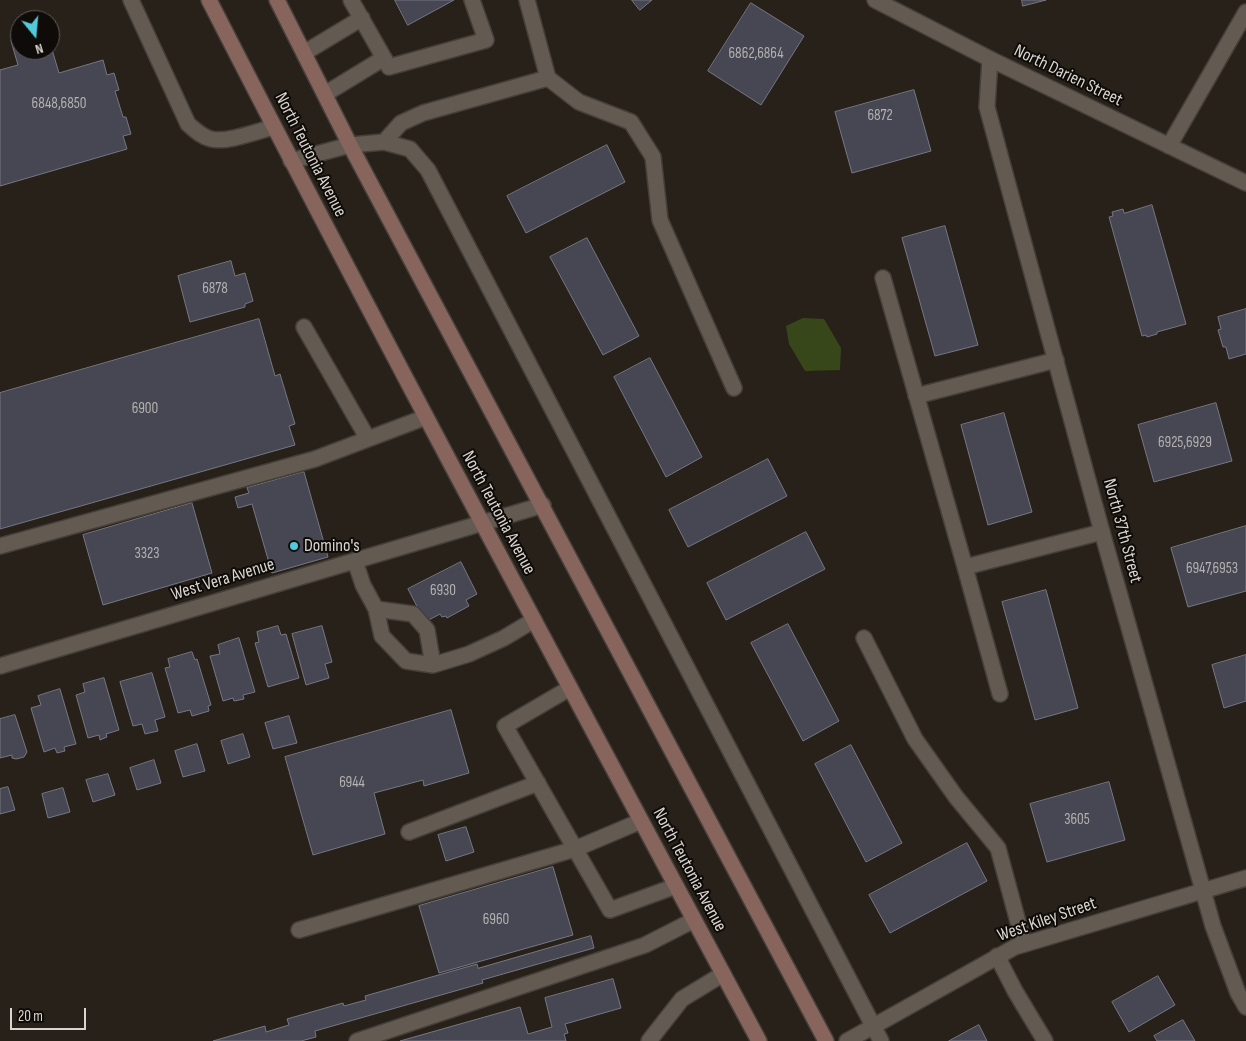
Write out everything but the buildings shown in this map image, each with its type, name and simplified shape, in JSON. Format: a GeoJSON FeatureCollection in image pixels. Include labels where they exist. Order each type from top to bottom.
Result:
{"type":"FeatureCollection","features":[{"type":"Feature","properties":{"kind":"main road","name":"North Teutonia Avenue"},"geometry":{"type":"LineString","coordinates":[[210,0],[291,161],[426,417],[759,1041]]}},
{"type":"Feature","properties":{"kind":"main road"},"geometry":{"type":"LineString","coordinates":[[277,0],[350,145],[543,505],[826,1041]]}},
{"type":"Feature","properties":{"kind":"street"},"geometry":{"type":"LineString","coordinates":[[130,0],[188,124],[197,133],[211,139],[225,140],[274,127]]}},
{"type":"Feature","properties":{"kind":"street"},"geometry":{"type":"LineString","coordinates":[[351,0],[389,67],[486,40],[472,0]]}},
{"type":"Feature","properties":{"kind":"street"},"geometry":{"type":"LineString","coordinates":[[527,0],[548,78],[580,102],[632,122],[653,157],[660,220],[734,388]]}},
{"type":"Feature","properties":{"kind":"street","name":"North Darien Street"},"geometry":{"type":"LineString","coordinates":[[875,0],[990,59],[1246,183]]}},
{"type":"Feature","properties":{"kind":"street"},"geometry":{"type":"LineString","coordinates":[[1169,146],[1246,12]]}},
{"type":"Feature","properties":{"kind":"street"},"geometry":{"type":"LineString","coordinates":[[304,53],[362,18]]}},
{"type":"Feature","properties":{"kind":"street"},"geometry":{"type":"LineString","coordinates":[[325,94],[384,58]]}},
{"type":"Feature","properties":{"kind":"street","name":"North 37th Street"},"geometry":{"type":"LineString","coordinates":[[990,59],[987,107],[1102,532],[1213,926],[1238,993],[1246,1007]]}},
{"type":"Feature","properties":{"kind":"street"},"geometry":{"type":"LineString","coordinates":[[384,142],[401,124],[423,113],[548,78]]}},
{"type":"Feature","properties":{"kind":"street"},"geometry":{"type":"LineString","coordinates":[[291,161],[350,145],[384,142],[410,149],[428,170],[881,1041]]}},
{"type":"Feature","properties":{"kind":"street"},"geometry":{"type":"LineString","coordinates":[[882,278],[1000,694]]}},
{"type":"Feature","properties":{"kind":"street"},"geometry":{"type":"LineString","coordinates":[[304,327],[368,439]]}},
{"type":"Feature","properties":{"kind":"street"},"geometry":{"type":"LineString","coordinates":[[916,396],[1056,360]]}},
{"type":"Feature","properties":{"kind":"street"},"geometry":{"type":"LineString","coordinates":[[0,546],[315,459],[426,417]]}},
{"type":"Feature","properties":{"kind":"street","name":"West Vera Avenue"},"geometry":{"type":"LineString","coordinates":[[0,666],[543,505]]}},
{"type":"Feature","properties":{"kind":"street"},"geometry":{"type":"LineString","coordinates":[[964,567],[1102,532]]}},
{"type":"Feature","properties":{"kind":"street"},"geometry":{"type":"LineString","coordinates":[[355,561],[363,585],[376,609],[382,636],[406,661],[433,665],[469,654],[504,638],[534,620]]}},
{"type":"Feature","properties":{"kind":"street"},"geometry":{"type":"LineString","coordinates":[[376,609],[413,614],[427,630],[433,665]]}},
{"type":"Feature","properties":{"kind":"street"},"geometry":{"type":"LineString","coordinates":[[864,638],[915,739],[956,797],[998,848],[1024,944]]}},
{"type":"Feature","properties":{"kind":"street"},"geometry":{"type":"LineString","coordinates":[[570,688],[506,726],[610,910],[676,886]]}},
{"type":"Feature","properties":{"kind":"street"},"geometry":{"type":"LineString","coordinates":[[409,832],[538,783]]}},
{"type":"Feature","properties":{"kind":"street"},"geometry":{"type":"LineString","coordinates":[[299,930],[575,849],[641,821]]}},
{"type":"Feature","properties":{"kind":"street","name":"West Kiley Street"},"geometry":{"type":"LineString","coordinates":[[847,1041],[997,956],[1024,944],[1246,878]]}},
{"type":"Feature","properties":{"kind":"street"},"geometry":{"type":"LineString","coordinates":[[357,1041],[637,947],[694,920]]}},
{"type":"Feature","properties":{"kind":"street"},"geometry":{"type":"LineString","coordinates":[[997,956],[1015,991],[1045,1041]]}},
{"type":"Feature","properties":{"kind":"street"},"geometry":{"type":"LineString","coordinates":[[649,1041],[682,999],[723,974]]}},
{"type":"Feature","properties":{"kind":"green space"},"geometry":{"type":"Polygon","coordinates":[[[803,318],[824,319],[841,348],[840,370],[805,371],[789,344],[786,326],[803,318]]]}},
{"type":"Feature","properties":{"kind":"place","name":"Domino's"},"geometry":{"type":"Point","coordinates":[294,546]}}]}
